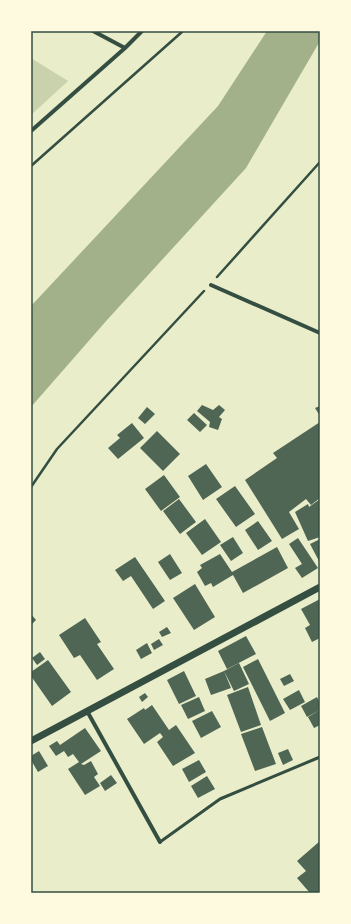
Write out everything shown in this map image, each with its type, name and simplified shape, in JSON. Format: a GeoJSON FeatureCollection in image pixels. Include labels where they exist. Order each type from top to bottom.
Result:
{"type":"FeatureCollection","features":[{"type":"Feature","properties":{"kind":"street"},"geometry":{"type":"LineString","coordinates":[[93,31],[125,48]]}},
{"type":"Feature","properties":{"kind":"street"},"geometry":{"type":"LineString","coordinates":[[31,131],[125,48],[142,31]]}},
{"type":"Feature","properties":{"kind":"street"},"geometry":{"type":"LineString","coordinates":[[211,285],[320,333]]}},
{"type":"Feature","properties":{"kind":"street"},"geometry":{"type":"LineString","coordinates":[[31,741],[320,587]]}},
{"type":"Feature","properties":{"kind":"street"},"geometry":{"type":"LineString","coordinates":[[87,711],[160,842]]}},
{"type":"Feature","properties":{"kind":"lane"},"geometry":{"type":"LineString","coordinates":[[160,842],[220,799],[320,757]]}},
{"type":"Feature","properties":{"kind":"path"},"geometry":{"type":"LineString","coordinates":[[31,166],[183,31]]}},
{"type":"Feature","properties":{"kind":"path"},"geometry":{"type":"LineString","coordinates":[[31,487],[57,449],[211,285],[320,162]]}},
{"type":"Feature","properties":{"kind":"shaded area"},"geometry":{"type":"Polygon","coordinates":[[[267,31],[320,31],[320,41],[246,168],[107,320],[31,407],[31,306],[218,106],[267,31]]]}},
{"type":"Feature","properties":{"kind":"shaded area"},"geometry":{"type":"Polygon","coordinates":[[[31,58],[68,81],[31,115],[31,58]]]}},
{"type":"Feature","properties":{"kind":"building"},"geometry":{"type":"Polygon","coordinates":[[[202,405],[213,410],[219,405],[225,410],[219,417],[222,419],[218,430],[209,427],[210,422],[197,411],[202,405]]]}},
{"type":"Feature","properties":{"kind":"building"},"geometry":{"type":"Polygon","coordinates":[[[320,406],[320,416],[315,408],[320,406]]]}},
{"type":"Feature","properties":{"kind":"building"},"geometry":{"type":"Polygon","coordinates":[[[147,407],[155,414],[145,424],[138,418],[147,407]]]}},
{"type":"Feature","properties":{"kind":"building"},"geometry":{"type":"Polygon","coordinates":[[[194,413],[207,425],[200,432],[187,420],[194,413]]]}},
{"type":"Feature","properties":{"kind":"building"},"geometry":{"type":"Polygon","coordinates":[[[320,422],[320,498],[311,505],[306,499],[289,512],[299,529],[282,539],[245,480],[277,458],[273,453],[320,422]]]}},
{"type":"Feature","properties":{"kind":"building"},"geometry":{"type":"Polygon","coordinates":[[[132,423],[144,438],[118,459],[108,448],[120,438],[117,435],[132,423]]]}},
{"type":"Feature","properties":{"kind":"building"},"geometry":{"type":"Polygon","coordinates":[[[157,431],[180,454],[163,471],[140,448],[157,431]]]}},
{"type":"Feature","properties":{"kind":"building"},"geometry":{"type":"Polygon","coordinates":[[[206,464],[222,487],[203,500],[188,476],[206,464]]]}},
{"type":"Feature","properties":{"kind":"building"},"geometry":{"type":"Polygon","coordinates":[[[164,475],[180,497],[161,511],[145,489],[164,475]]]}},
{"type":"Feature","properties":{"kind":"building"},"geometry":{"type":"Polygon","coordinates":[[[235,486],[255,514],[236,527],[216,499],[235,486]]]}},
{"type":"Feature","properties":{"kind":"building"},"geometry":{"type":"Polygon","coordinates":[[[179,499],[196,522],[180,534],[163,511],[179,499]]]}},
{"type":"Feature","properties":{"kind":"building"},"geometry":{"type":"Polygon","coordinates":[[[320,499],[320,537],[308,541],[295,512],[308,504],[309,507],[320,499]]]}},
{"type":"Feature","properties":{"kind":"building"},"geometry":{"type":"Polygon","coordinates":[[[205,519],[221,542],[202,555],[186,533],[205,519]]]}},
{"type":"Feature","properties":{"kind":"building"},"geometry":{"type":"Polygon","coordinates":[[[258,521],[272,541],[258,550],[245,530],[258,521]]]}},
{"type":"Feature","properties":{"kind":"building"},"geometry":{"type":"Polygon","coordinates":[[[233,537],[243,553],[231,561],[220,545],[233,537]]]}},
{"type":"Feature","properties":{"kind":"building"},"geometry":{"type":"Polygon","coordinates":[[[298,538],[318,568],[302,578],[295,568],[302,564],[289,544],[298,538]]]}},
{"type":"Feature","properties":{"kind":"building"},"geometry":{"type":"Polygon","coordinates":[[[320,539],[320,563],[310,544],[320,539]]]}},
{"type":"Feature","properties":{"kind":"building"},"geometry":{"type":"Polygon","coordinates":[[[277,547],[288,568],[243,593],[233,575],[213,587],[211,583],[205,586],[197,572],[202,568],[200,565],[220,554],[232,572],[277,547]]]}},
{"type":"Feature","properties":{"kind":"building"},"geometry":{"type":"Polygon","coordinates":[[[170,554],[182,573],[170,580],[158,562],[170,554]]]}},
{"type":"Feature","properties":{"kind":"building"},"geometry":{"type":"Polygon","coordinates":[[[135,557],[165,601],[153,609],[131,576],[123,581],[115,570],[135,557]]]}},
{"type":"Feature","properties":{"kind":"building"},"geometry":{"type":"Polygon","coordinates":[[[195,584],[215,617],[194,630],[173,598],[195,584]]]}},
{"type":"Feature","properties":{"kind":"building"},"geometry":{"type":"Polygon","coordinates":[[[320,599],[320,638],[312,642],[305,628],[310,625],[301,609],[320,599]]]}},
{"type":"Feature","properties":{"kind":"building"},"geometry":{"type":"Polygon","coordinates":[[[31,614],[36,620],[31,625],[31,614]]]}},
{"type":"Feature","properties":{"kind":"building"},"geometry":{"type":"Polygon","coordinates":[[[85,618],[101,642],[97,644],[114,669],[97,680],[80,655],[74,658],[59,635],[85,618]]]}},
{"type":"Feature","properties":{"kind":"building"},"geometry":{"type":"Polygon","coordinates":[[[167,627],[171,633],[162,637],[159,632],[167,627]]]}},
{"type":"Feature","properties":{"kind":"building"},"geometry":{"type":"Polygon","coordinates":[[[246,636],[256,654],[227,669],[218,651],[246,636]]]}},
{"type":"Feature","properties":{"kind":"building"},"geometry":{"type":"Polygon","coordinates":[[[159,639],[163,645],[154,650],[151,644],[159,639]]]}},
{"type":"Feature","properties":{"kind":"building"},"geometry":{"type":"Polygon","coordinates":[[[147,643],[152,653],[141,659],[136,650],[147,643]]]}},
{"type":"Feature","properties":{"kind":"building"},"geometry":{"type":"Polygon","coordinates":[[[40,652],[45,659],[37,665],[32,658],[40,652]]]}},
{"type":"Feature","properties":{"kind":"building"},"geometry":{"type":"Polygon","coordinates":[[[258,659],[285,713],[270,721],[243,667],[258,659]]]}},
{"type":"Feature","properties":{"kind":"building"},"geometry":{"type":"Polygon","coordinates":[[[48,660],[71,692],[52,706],[31,676],[31,672],[48,660]]]}},
{"type":"Feature","properties":{"kind":"building"},"geometry":{"type":"Polygon","coordinates":[[[239,663],[249,684],[234,691],[224,671],[239,663]]]}},
{"type":"Feature","properties":{"kind":"building"},"geometry":{"type":"Polygon","coordinates":[[[184,671],[196,696],[179,704],[167,680],[184,671]]]}},
{"type":"Feature","properties":{"kind":"building"},"geometry":{"type":"Polygon","coordinates":[[[224,671],[231,688],[211,695],[205,679],[224,671]]]}},
{"type":"Feature","properties":{"kind":"building"},"geometry":{"type":"Polygon","coordinates":[[[290,674],[294,681],[284,686],[280,679],[290,674]]]}},
{"type":"Feature","properties":{"kind":"building"},"geometry":{"type":"Polygon","coordinates":[[[248,687],[261,725],[241,732],[227,695],[248,687]]]}},
{"type":"Feature","properties":{"kind":"building"},"geometry":{"type":"Polygon","coordinates":[[[299,690],[305,702],[290,710],[283,699],[299,690]]]}},
{"type":"Feature","properties":{"kind":"building"},"geometry":{"type":"Polygon","coordinates":[[[145,693],[148,697],[142,702],[139,697],[145,693]]]}},
{"type":"Feature","properties":{"kind":"building"},"geometry":{"type":"Polygon","coordinates":[[[199,697],[205,711],[188,719],[181,705],[199,697]]]}},
{"type":"Feature","properties":{"kind":"building"},"geometry":{"type":"Polygon","coordinates":[[[317,697],[320,703],[320,710],[307,717],[301,706],[317,697]]]}},
{"type":"Feature","properties":{"kind":"building"},"geometry":{"type":"Polygon","coordinates":[[[152,705],[169,730],[176,725],[195,753],[173,766],[157,742],[163,737],[160,733],[144,744],[127,719],[144,708],[145,710],[152,705]]]}},
{"type":"Feature","properties":{"kind":"building"},"geometry":{"type":"Polygon","coordinates":[[[320,710],[320,725],[314,728],[308,717],[320,710]]]}},
{"type":"Feature","properties":{"kind":"building"},"geometry":{"type":"Polygon","coordinates":[[[212,711],[221,727],[201,738],[192,721],[212,711]]]}},
{"type":"Feature","properties":{"kind":"building"},"geometry":{"type":"Polygon","coordinates":[[[262,727],[276,764],[255,771],[241,734],[262,727]]]}},
{"type":"Feature","properties":{"kind":"building"},"geometry":{"type":"Polygon","coordinates":[[[85,728],[101,751],[81,764],[84,765],[91,761],[98,774],[94,777],[100,786],[85,795],[68,769],[79,762],[73,754],[68,757],[64,751],[56,756],[49,746],[57,741],[60,745],[85,728]]]}},
{"type":"Feature","properties":{"kind":"building"},"geometry":{"type":"Polygon","coordinates":[[[288,749],[293,760],[283,765],[278,753],[288,749]]]}},
{"type":"Feature","properties":{"kind":"building"},"geometry":{"type":"Polygon","coordinates":[[[39,751],[48,766],[38,772],[31,760],[31,756],[39,751]]]}},
{"type":"Feature","properties":{"kind":"building"},"geometry":{"type":"Polygon","coordinates":[[[199,760],[206,772],[189,782],[182,769],[199,760]]]}},
{"type":"Feature","properties":{"kind":"building"},"geometry":{"type":"Polygon","coordinates":[[[111,775],[117,783],[105,791],[100,783],[111,775]]]}},
{"type":"Feature","properties":{"kind":"building"},"geometry":{"type":"Polygon","coordinates":[[[207,776],[215,789],[198,798],[191,786],[207,776]]]}},
{"type":"Feature","properties":{"kind":"building"},"geometry":{"type":"Polygon","coordinates":[[[320,841],[320,893],[310,893],[297,878],[306,871],[297,861],[320,841]]]}}]}
